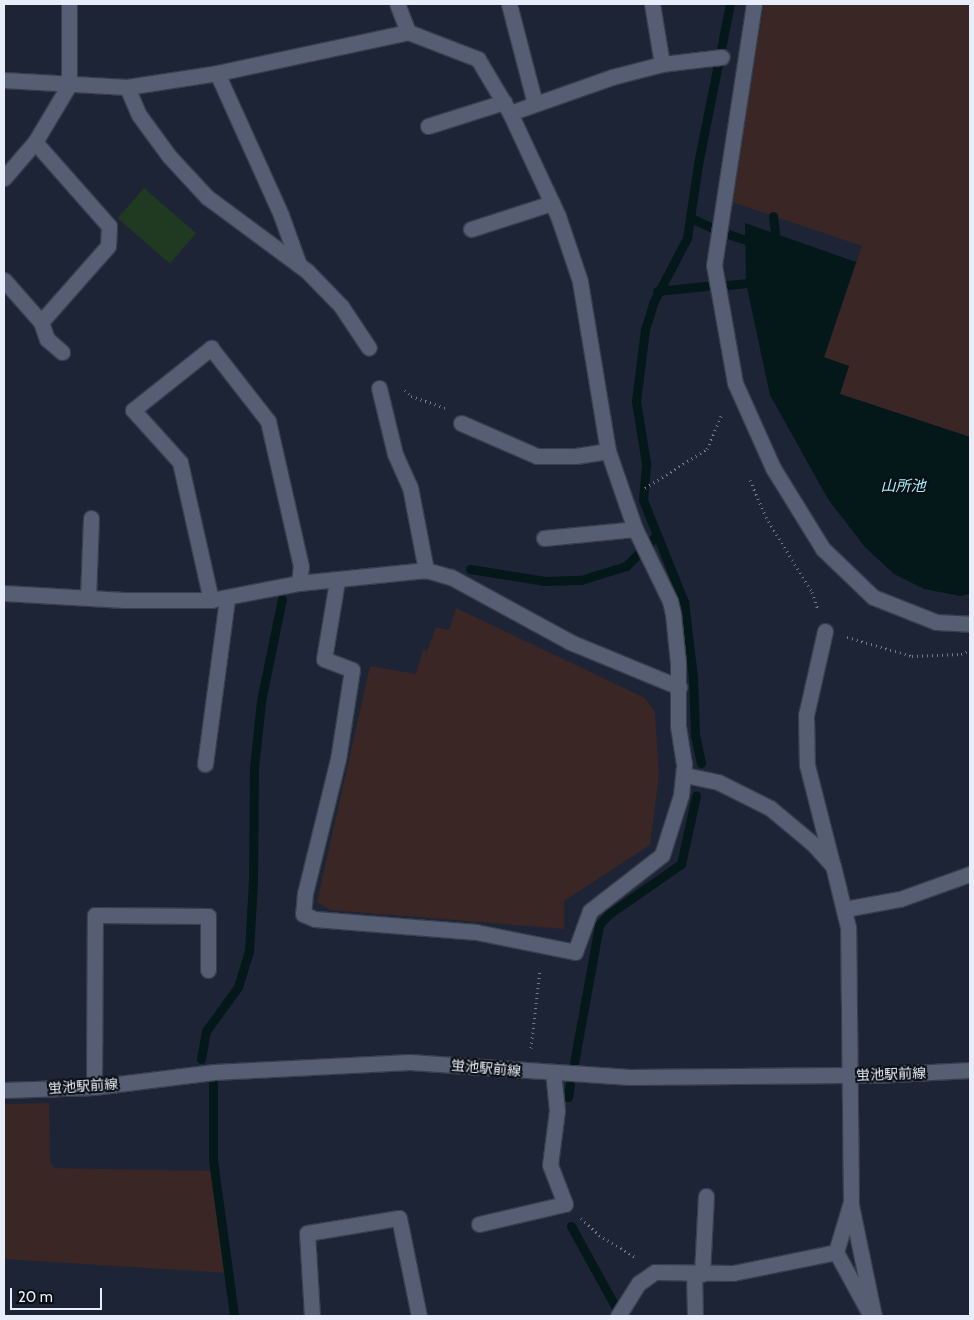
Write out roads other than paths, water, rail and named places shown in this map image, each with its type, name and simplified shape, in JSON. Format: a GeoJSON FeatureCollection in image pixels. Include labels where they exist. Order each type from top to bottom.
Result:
{"type":"FeatureCollection","features":[{"type":"Feature","properties":{"kind":"street"},"geometry":{"type":"LineString","coordinates":[[4,178],[35,142],[69,86],[68,4]]}},
{"type":"Feature","properties":{"kind":"street"},"geometry":{"type":"LineString","coordinates":[[397,4],[408,32]]}},
{"type":"Feature","properties":{"kind":"street"},"geometry":{"type":"LineString","coordinates":[[509,4],[535,104]]}},
{"type":"Feature","properties":{"kind":"street"},"geometry":{"type":"LineString","coordinates":[[652,4],[662,64]]}},
{"type":"Feature","properties":{"kind":"street"},"geometry":{"type":"LineString","coordinates":[[754,4],[714,265],[735,383],[773,468],[822,549],[872,597],[936,622],[970,624]]}},
{"type":"Feature","properties":{"kind":"street"},"geometry":{"type":"LineString","coordinates":[[4,80],[69,86],[128,87],[217,73],[408,32],[478,59],[507,108],[552,203],[580,281],[608,451],[635,529],[648,552],[670,601],[678,687],[678,725],[684,775],[662,855],[590,911],[575,952],[543,944],[476,932],[315,919],[303,914],[305,893],[338,759],[352,670],[324,659],[337,581]]}},
{"type":"Feature","properties":{"kind":"street"},"geometry":{"type":"LineString","coordinates":[[428,126],[507,108],[535,104],[612,77],[662,64],[722,57]]}},
{"type":"Feature","properties":{"kind":"street"},"geometry":{"type":"LineString","coordinates":[[217,73],[281,215],[299,265]]}},
{"type":"Feature","properties":{"kind":"street"},"geometry":{"type":"LineString","coordinates":[[128,87],[139,115],[169,156],[228,216],[299,265],[341,306],[369,348]]}},
{"type":"Feature","properties":{"kind":"street"},"geometry":{"type":"LineString","coordinates":[[35,142],[109,226],[108,246],[42,322]]}},
{"type":"Feature","properties":{"kind":"street"},"geometry":{"type":"LineString","coordinates":[[470,229],[552,203]]}},
{"type":"Feature","properties":{"kind":"street"},"geometry":{"type":"LineString","coordinates":[[4,280],[42,322],[46,339],[62,352]]}},
{"type":"Feature","properties":{"kind":"street"},"geometry":{"type":"LineString","coordinates":[[211,600],[180,462],[133,410],[211,348],[268,421],[301,566],[299,583]]}},
{"type":"Feature","properties":{"kind":"street"},"geometry":{"type":"LineString","coordinates":[[379,388],[395,454],[410,487],[426,570]]}},
{"type":"Feature","properties":{"kind":"street"},"geometry":{"type":"LineString","coordinates":[[461,423],[537,456],[576,456],[608,451]]}},
{"type":"Feature","properties":{"kind":"street"},"geometry":{"type":"LineString","coordinates":[[88,597],[91,518]]}},
{"type":"Feature","properties":{"kind":"street"},"geometry":{"type":"LineString","coordinates":[[544,538],[635,529]]}},
{"type":"Feature","properties":{"kind":"street"},"geometry":{"type":"LineString","coordinates":[[4,593],[211,600],[226,599],[299,583],[337,581],[426,570],[451,577],[570,642],[678,687]]}},
{"type":"Feature","properties":{"kind":"street"},"geometry":{"type":"LineString","coordinates":[[204,764],[226,599]]}},
{"type":"Feature","properties":{"kind":"street"},"geometry":{"type":"LineString","coordinates":[[825,631],[806,715],[807,765],[844,909],[850,1075],[851,1202],[873,1316]]}},
{"type":"Feature","properties":{"kind":"street"},"geometry":{"type":"LineString","coordinates":[[684,775],[718,782],[770,808],[812,843],[833,866]]}},
{"type":"Feature","properties":{"kind":"street"},"geometry":{"type":"LineString","coordinates":[[844,909],[900,899],[970,874]]}},
{"type":"Feature","properties":{"kind":"street"},"geometry":{"type":"LineString","coordinates":[[94,1087],[95,915],[208,916],[208,970]]}},
{"type":"Feature","properties":{"kind":"street","name":"蛍池駅前線"},"geometry":{"type":"LineString","coordinates":[[4,1090],[94,1087],[214,1072],[410,1062],[629,1077],[850,1075],[970,1070]]}},
{"type":"Feature","properties":{"kind":"street"},"geometry":{"type":"LineString","coordinates":[[479,1224],[565,1204],[550,1165],[557,1110],[553,1073]]}},
{"type":"Feature","properties":{"kind":"street"},"geometry":{"type":"LineString","coordinates":[[695,1316],[706,1196]]}},
{"type":"Feature","properties":{"kind":"street"},"geometry":{"type":"LineString","coordinates":[[851,1202],[836,1252],[873,1316]]}},
{"type":"Feature","properties":{"kind":"street"},"geometry":{"type":"LineString","coordinates":[[312,1316],[307,1232],[398,1218],[419,1316]]}},
{"type":"Feature","properties":{"kind":"street"},"geometry":{"type":"LineString","coordinates":[[621,1312],[639,1283],[655,1272],[698,1274],[741,1272],[836,1252]]}},
{"type":"Feature","properties":{"kind":"water","name":"山所池"},"geometry":{"type":"Polygon","coordinates":[[[745,223],[856,262],[824,357],[849,366],[840,394],[970,437],[970,594],[960,596],[924,589],[894,574],[864,546],[828,499],[770,395],[746,283],[745,223]]]}},
{"type":"Feature","properties":{"kind":"waterway"},"geometry":{"type":"LineString","coordinates":[[701,763],[695,734],[693,677],[684,602],[643,500],[646,463],[636,401],[645,330],[653,303],[687,238],[698,164],[730,4]]}},
{"type":"Feature","properties":{"kind":"waterway"},"geometry":{"type":"LineString","coordinates":[[773,216],[775,233]]}},
{"type":"Feature","properties":{"kind":"waterway"},"geometry":{"type":"LineString","coordinates":[[691,218],[710,227]]}},
{"type":"Feature","properties":{"kind":"waterway"},"geometry":{"type":"LineString","coordinates":[[728,234],[745,240]]}},
{"type":"Feature","properties":{"kind":"waterway"},"geometry":{"type":"LineString","coordinates":[[728,285],[746,283]]}},
{"type":"Feature","properties":{"kind":"waterway"},"geometry":{"type":"LineString","coordinates":[[657,291],[706,286]]}},
{"type":"Feature","properties":{"kind":"waterway"},"geometry":{"type":"LineString","coordinates":[[470,569],[545,581],[581,580],[626,566],[656,536]]}},
{"type":"Feature","properties":{"kind":"waterway"},"geometry":{"type":"LineString","coordinates":[[201,1059],[206,1031],[238,987],[249,952],[253,880],[254,768],[261,701],[282,599]]}},
{"type":"Feature","properties":{"kind":"waterway"},"geometry":{"type":"LineString","coordinates":[[574,1063],[599,925],[609,914],[681,864],[696,796]]}},
{"type":"Feature","properties":{"kind":"waterway"},"geometry":{"type":"LineString","coordinates":[[213,1083],[213,1160],[234,1316]]}},
{"type":"Feature","properties":{"kind":"waterway"},"geometry":{"type":"LineString","coordinates":[[568,1097],[570,1084]]}},
{"type":"Feature","properties":{"kind":"waterway"},"geometry":{"type":"LineString","coordinates":[[571,1226],[620,1315]]}}]}
